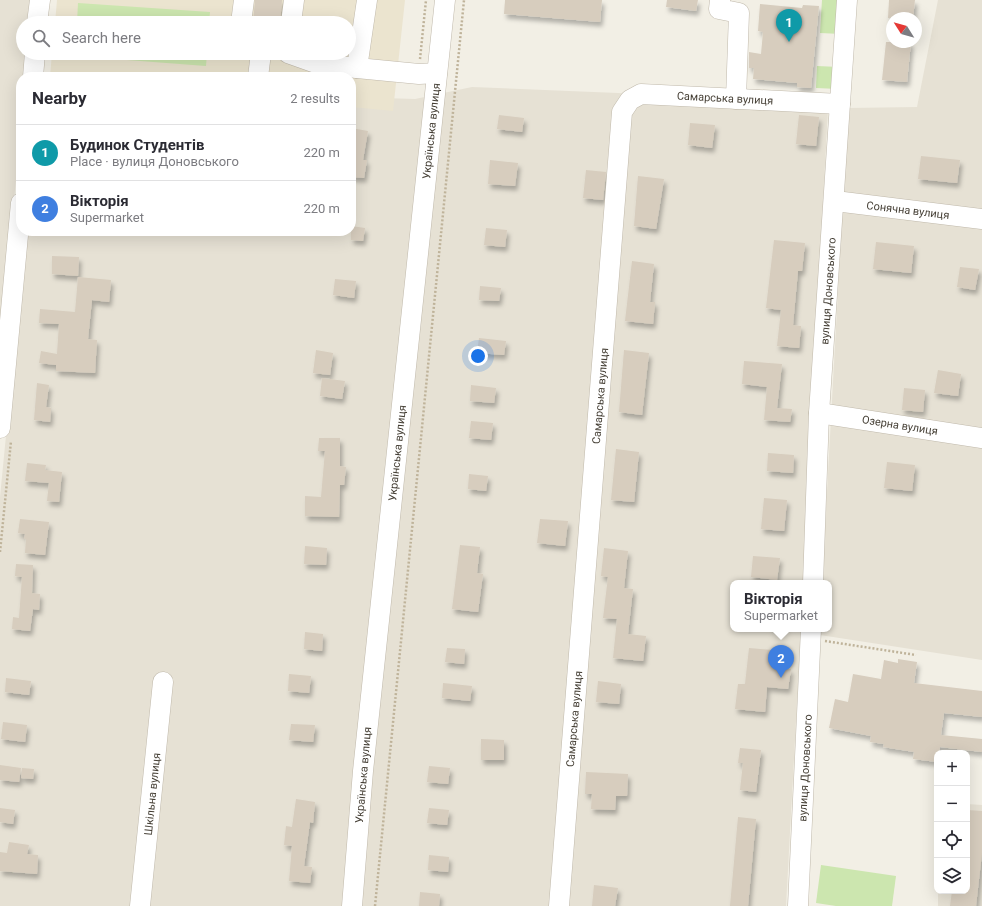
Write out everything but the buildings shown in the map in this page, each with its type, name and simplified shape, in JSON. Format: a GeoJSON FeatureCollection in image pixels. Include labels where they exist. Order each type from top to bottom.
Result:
{"type":"FeatureCollection","features":[{"type":"Feature","properties":{"kind":"street"},"geometry":{"type":"LineString","coordinates":[[39,16],[40,0]]}},
{"type":"Feature","properties":{"kind":"street"},"geometry":{"type":"LineString","coordinates":[[242,16],[244,0]]}},
{"type":"Feature","properties":{"kind":"street"},"geometry":{"type":"LineString","coordinates":[[292,16],[294,0]]}},
{"type":"Feature","properties":{"kind":"street"},"geometry":{"type":"LineString","coordinates":[[357,68],[367,0]]}},
{"type":"Feature","properties":{"kind":"street","name":"Українська вулиця"},"geometry":{"type":"LineString","coordinates":[[352,906],[364,763],[445,0]]}},
{"type":"Feature","properties":{"kind":"street"},"geometry":{"type":"LineString","coordinates":[[720,0],[719,10],[739,13],[736,99]]}},
{"type":"Feature","properties":{"kind":"street","name":"вулиця Доновського"},"geometry":{"type":"LineString","coordinates":[[813,580],[819,413],[835,201],[847,0]]}},
{"type":"Feature","properties":{"kind":"street"},"geometry":{"type":"LineString","coordinates":[[33,72],[34,60]]}},
{"type":"Feature","properties":{"kind":"street"},"geometry":{"type":"LineString","coordinates":[[259,72],[261,60]]}},
{"type":"Feature","properties":{"kind":"street"},"geometry":{"type":"LineString","coordinates":[[308,60],[319,64],[357,68],[419,74],[437,73]]}},
{"type":"Feature","properties":{"kind":"street","name":"Самарська вулиця"},"geometry":{"type":"LineString","coordinates":[[559,906],[622,112],[630,100],[641,94],[840,104]]}},
{"type":"Feature","properties":{"kind":"street","name":"Сонячна вулиця"},"geometry":{"type":"LineString","coordinates":[[835,201],[982,219]]}},
{"type":"Feature","properties":{"kind":"street"},"geometry":{"type":"LineString","coordinates":[[0,428],[18,236]]}},
{"type":"Feature","properties":{"kind":"street","name":"Озерна вулиця"},"geometry":{"type":"LineString","coordinates":[[819,413],[982,438]]}},
{"type":"Feature","properties":{"kind":"street","name":"вулиця Доновського"},"geometry":{"type":"LineString","coordinates":[[798,906],[811,634]]}},
{"type":"Feature","properties":{"kind":"street","name":"Шкільна вулиця"},"geometry":{"type":"LineString","coordinates":[[140,906],[163,682]]}},
{"type":"Feature","properties":{"kind":"path"},"geometry":{"type":"LineString","coordinates":[[375,906],[464,0]]}},
{"type":"Feature","properties":{"kind":"path"},"geometry":{"type":"LineString","coordinates":[[811,634],[916,655]]}},
{"type":"Feature","properties":{"kind":"shaded area"},"geometry":{"type":"Polygon","coordinates":[[[0,0],[34,0],[32,16],[16,16],[16,60],[28,60],[27,72],[16,72],[16,180],[0,342],[0,0]]]}},
{"type":"Feature","properties":{"kind":"shaded area"},"geometry":{"type":"Polygon","coordinates":[[[57,0],[405,0],[393,111],[356,107],[356,72],[50,72],[51,60],[356,60],[356,16],[56,16],[57,0]]]}},
{"type":"Feature","properties":{"kind":"shaded area"},"geometry":{"type":"Polygon","coordinates":[[[938,0],[982,0],[982,660],[820,635],[820,632],[832,632],[832,580],[822,580],[848,108],[917,107],[938,0]]]}},
{"type":"Feature","properties":{"kind":"shaded area"},"geometry":{"type":"Polygon","coordinates":[[[472,87],[618,93],[828,109],[803,580],[730,580],[730,632],[801,632],[786,906],[0,906],[0,497],[26,236],[356,236],[356,97],[415,99],[472,87]]]}},
{"type":"Feature","properties":{"kind":"shaded area"},"geometry":{"type":"Polygon","coordinates":[[[970,804],[982,805],[982,906],[938,906],[938,894],[970,894],[970,804]]]}},
{"type":"Feature","properties":{"kind":"green space"},"geometry":{"type":"Polygon","coordinates":[[[822,0],[844,0],[841,34],[820,33],[822,0]]]}},
{"type":"Feature","properties":{"kind":"green space"},"geometry":{"type":"Polygon","coordinates":[[[78,3],[210,12],[210,16],[77,16],[78,3]]]}},
{"type":"Feature","properties":{"kind":"green space"},"geometry":{"type":"Polygon","coordinates":[[[127,60],[206,60],[206,66],[127,60]]]}},
{"type":"Feature","properties":{"kind":"green space"},"geometry":{"type":"Polygon","coordinates":[[[817,66],[839,67],[838,89],[816,88],[817,66]]]}},
{"type":"Feature","properties":{"kind":"green space"},"geometry":{"type":"Polygon","coordinates":[[[821,865],[896,876],[892,906],[836,906],[816,903],[821,865]]]}},
{"type":"Feature","properties":{"kind":"place","name":"Будинок Студентів"},"geometry":{"type":"Point","coordinates":[789,42]}},
{"type":"Feature","properties":{"kind":"place","name":"Вікторія"},"geometry":{"type":"Point","coordinates":[781,678]}}]}
